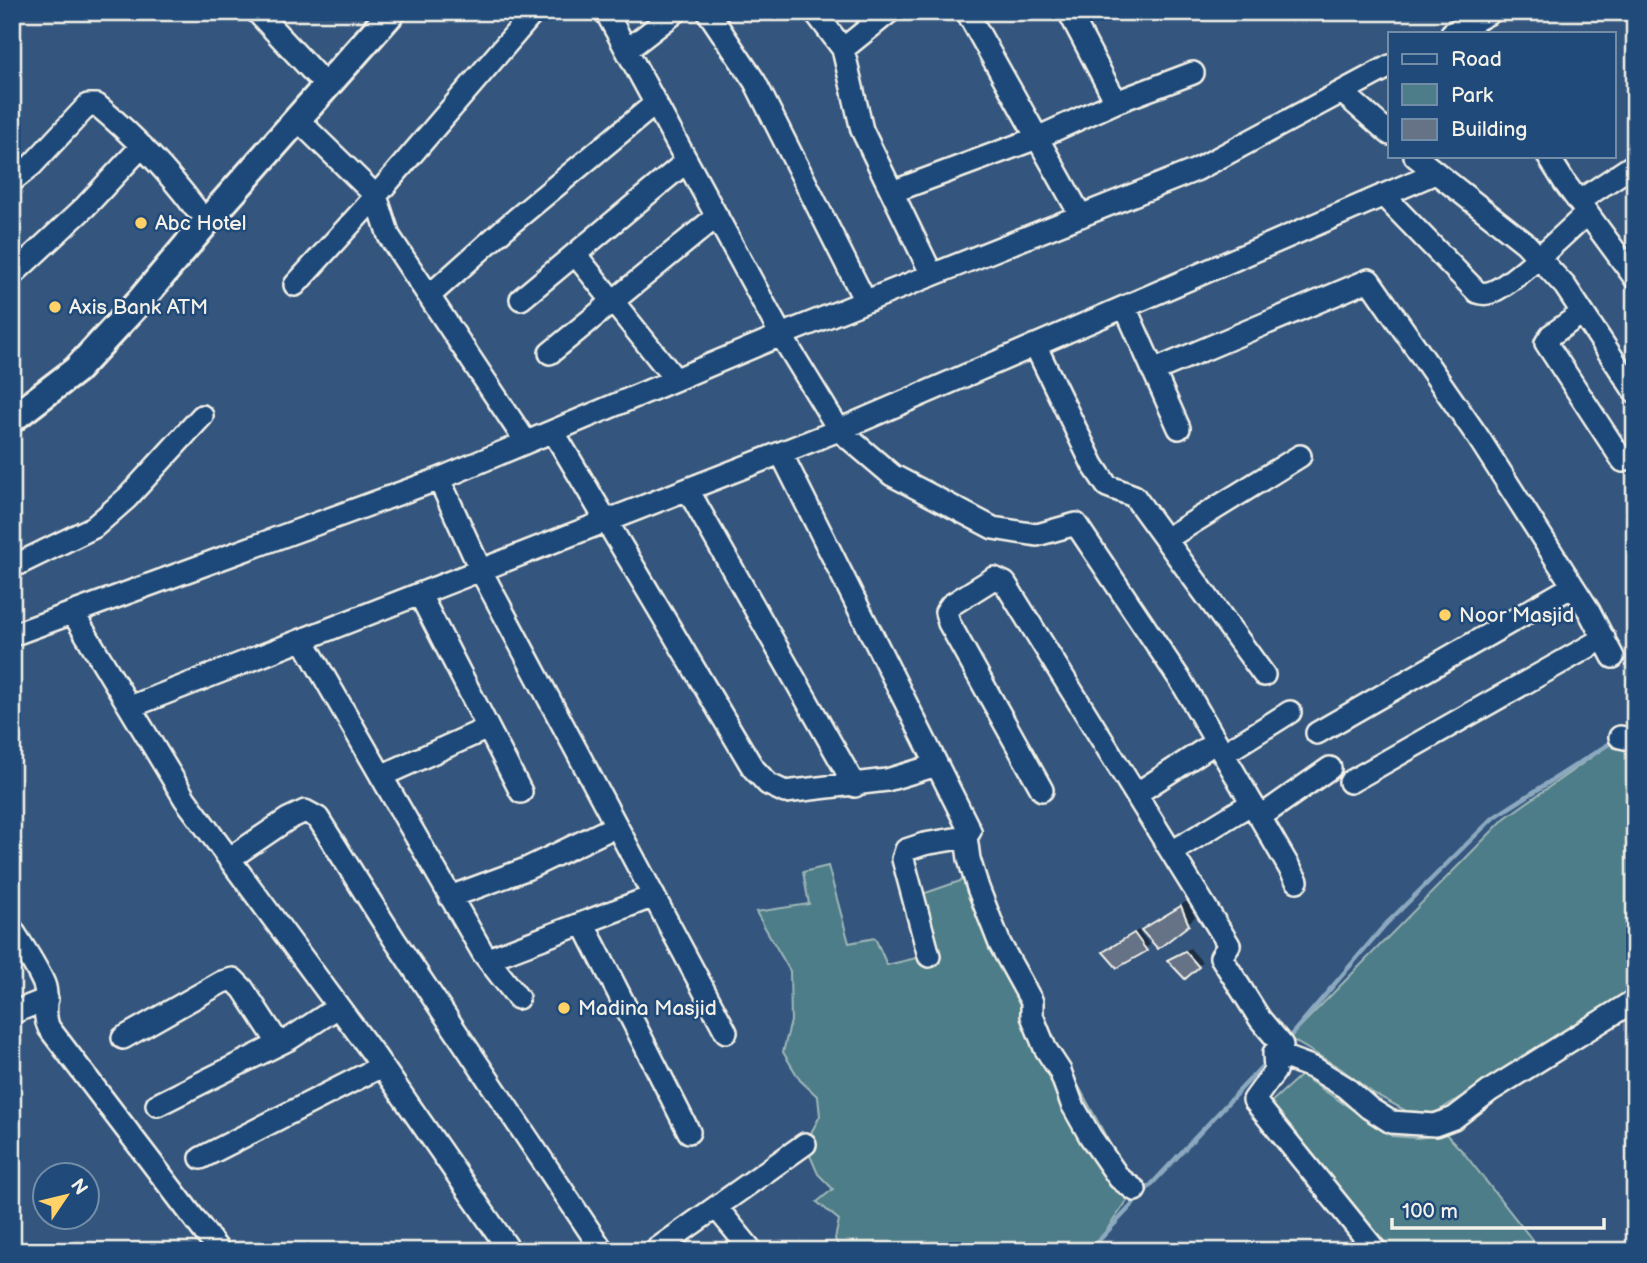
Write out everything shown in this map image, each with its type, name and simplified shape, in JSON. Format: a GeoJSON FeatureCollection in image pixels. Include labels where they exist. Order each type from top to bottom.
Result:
{"type":"FeatureCollection","features":[{"type":"Feature","properties":{"kind":"main road"},"geometry":{"type":"LineString","coordinates":[[12,396],[63,357],[126,290],[369,12]]}},
{"type":"Feature","properties":{"kind":"main road"},"geometry":{"type":"LineString","coordinates":[[12,419],[76,370],[140,301],[392,12]]}},
{"type":"Feature","properties":{"kind":"street"},"geometry":{"type":"LineString","coordinates":[[257,12],[315,74]]}},
{"type":"Feature","properties":{"kind":"street"},"geometry":{"type":"LineString","coordinates":[[295,285],[376,196],[534,12]]}},
{"type":"Feature","properties":{"kind":"street"},"geometry":{"type":"LineString","coordinates":[[606,12],[780,335],[839,430],[892,475],[993,528],[1037,535],[1076,524],[1181,681],[1297,881]]}},
{"type":"Feature","properties":{"kind":"street"},"geometry":{"type":"LineString","coordinates":[[627,50],[676,12]]}},
{"type":"Feature","properties":{"kind":"street"},"geometry":{"type":"LineString","coordinates":[[708,12],[755,82],[865,301]]}},
{"type":"Feature","properties":{"kind":"street"},"geometry":{"type":"LineString","coordinates":[[815,12],[843,49],[862,130],[932,275]]}},
{"type":"Feature","properties":{"kind":"street"},"geometry":{"type":"LineString","coordinates":[[843,49],[889,12]]}},
{"type":"Feature","properties":{"kind":"street"},"geometry":{"type":"LineString","coordinates":[[967,12],[1081,216]]}},
{"type":"Feature","properties":{"kind":"street"},"geometry":{"type":"LineString","coordinates":[[1069,12],[1116,102]]}},
{"type":"Feature","properties":{"kind":"street"},"geometry":{"type":"LineString","coordinates":[[1464,31],[1491,12]]}},
{"type":"Feature","properties":{"kind":"street"},"geometry":{"type":"LineString","coordinates":[[12,635],[439,479],[780,335],[1196,170],[1388,67]]}},
{"type":"Feature","properties":{"kind":"street"},"geometry":{"type":"LineString","coordinates":[[892,192],[1037,138],[1116,102],[1193,73]]}},
{"type":"Feature","properties":{"kind":"street"},"geometry":{"type":"LineString","coordinates":[[1342,92],[1388,132]]}},
{"type":"Feature","properties":{"kind":"street"},"geometry":{"type":"LineString","coordinates":[[429,296],[503,230],[656,103]]}},
{"type":"Feature","properties":{"kind":"street"},"geometry":{"type":"LineString","coordinates":[[12,181],[32,166],[88,105],[97,105],[173,178],[195,208]]}},
{"type":"Feature","properties":{"kind":"street"},"geometry":{"type":"LineString","coordinates":[[298,120],[376,196],[389,236],[526,442]]}},
{"type":"Feature","properties":{"kind":"street"},"geometry":{"type":"LineString","coordinates":[[12,275],[85,207],[142,146]]}},
{"type":"Feature","properties":{"kind":"street"},"geometry":{"type":"LineString","coordinates":[[1417,158],[1525,243],[1565,286],[1635,392]]}},
{"type":"Feature","properties":{"kind":"street"},"geometry":{"type":"LineString","coordinates":[[1549,158],[1635,278]]}},
{"type":"Feature","properties":{"kind":"street"},"geometry":{"type":"LineString","coordinates":[[521,299],[687,161]]}},
{"type":"Feature","properties":{"kind":"street"},"geometry":{"type":"LineString","coordinates":[[1383,195],[1477,292],[1488,293],[1538,257],[1583,207],[1635,164]]}},
{"type":"Feature","properties":{"kind":"street"},"geometry":{"type":"LineString","coordinates":[[130,708],[839,430],[1435,173]]}},
{"type":"Feature","properties":{"kind":"street"},"geometry":{"type":"LineString","coordinates":[[550,353],[717,216]]}},
{"type":"Feature","properties":{"kind":"street"},"geometry":{"type":"LineString","coordinates":[[575,254],[675,379]]}},
{"type":"Feature","properties":{"kind":"street"},"geometry":{"type":"LineString","coordinates":[[1153,371],[1368,280],[1478,437],[1573,586],[1609,648],[1350,782]]}},
{"type":"Feature","properties":{"kind":"street"},"geometry":{"type":"LineString","coordinates":[[1125,307],[1178,428]]}},
{"type":"Feature","properties":{"kind":"street"},"geometry":{"type":"LineString","coordinates":[[1582,313],[1551,335],[1546,343],[1623,461]]}},
{"type":"Feature","properties":{"kind":"street"},"geometry":{"type":"LineString","coordinates":[[1035,345],[1107,486],[1134,496],[1264,675]]}},
{"type":"Feature","properties":{"kind":"street"},"geometry":{"type":"LineString","coordinates":[[12,567],[94,527],[127,498],[202,416]]}},
{"type":"Feature","properties":{"kind":"street"},"geometry":{"type":"LineString","coordinates":[[553,430],[753,768],[768,784],[785,792],[855,786],[887,780],[937,765]]}},
{"type":"Feature","properties":{"kind":"street"},"geometry":{"type":"LineString","coordinates":[[781,453],[970,831],[966,837],[969,859],[978,888],[1000,944],[1032,1002],[1032,1016],[1045,1048],[1060,1071],[1072,1104],[1090,1136],[1119,1178],[1135,1190]]}},
{"type":"Feature","properties":{"kind":"street"},"geometry":{"type":"LineString","coordinates":[[1166,539],[1300,456]]}},
{"type":"Feature","properties":{"kind":"street"},"geometry":{"type":"LineString","coordinates":[[439,479],[481,571],[726,1032]]}},
{"type":"Feature","properties":{"kind":"street"},"geometry":{"type":"LineString","coordinates":[[688,490],[855,786]]}},
{"type":"Feature","properties":{"kind":"street"},"geometry":{"type":"LineString","coordinates":[[1042,790],[949,624],[946,612],[951,605],[994,578],[1005,583],[1136,793],[1229,945],[1221,957],[1260,1019],[1282,1045]]}},
{"type":"Feature","properties":{"kind":"street"},"geometry":{"type":"LineString","coordinates":[[1317,733],[1573,586]]}},
{"type":"Feature","properties":{"kind":"street"},"geometry":{"type":"LineString","coordinates":[[420,595],[521,792]]}},
{"type":"Feature","properties":{"kind":"street"},"geometry":{"type":"LineString","coordinates":[[73,613],[185,799],[382,1066],[509,1251]]}},
{"type":"Feature","properties":{"kind":"street"},"geometry":{"type":"LineString","coordinates":[[303,640],[450,897],[488,959],[518,998]]}},
{"type":"Feature","properties":{"kind":"street"},"geometry":{"type":"LineString","coordinates":[[1136,793],[1290,712]]}},
{"type":"Feature","properties":{"kind":"street"},"geometry":{"type":"LineString","coordinates":[[381,776],[488,728]]}},
{"type":"Feature","properties":{"kind":"street"},"geometry":{"type":"LineString","coordinates":[[1172,852],[1256,810],[1330,768]]}},
{"type":"Feature","properties":{"kind":"street"},"geometry":{"type":"LineString","coordinates":[[229,859],[288,819],[305,811],[318,818],[402,951],[603,1251]]}},
{"type":"Feature","properties":{"kind":"street"},"geometry":{"type":"LineString","coordinates":[[450,897],[526,869],[616,826]]}},
{"type":"Feature","properties":{"kind":"street"},"geometry":{"type":"LineString","coordinates":[[929,956],[903,859],[906,850],[966,837]]}},
{"type":"Feature","properties":{"kind":"street"},"geometry":{"type":"LineString","coordinates":[[488,959],[654,896]]}},
{"type":"Feature","properties":{"kind":"street"},"geometry":{"type":"LineString","coordinates":[[583,923],[689,1132]]}},
{"type":"Feature","properties":{"kind":"street"},"geometry":{"type":"LineString","coordinates":[[12,929],[45,985],[47,999],[44,1018],[49,1028],[219,1251]]}},
{"type":"Feature","properties":{"kind":"street"},"geometry":{"type":"LineString","coordinates":[[123,1038],[222,982],[233,979],[243,989],[279,1044]]}},
{"type":"Feature","properties":{"kind":"street"},"geometry":{"type":"LineString","coordinates":[[12,1013],[47,999]]}},
{"type":"Feature","properties":{"kind":"street"},"geometry":{"type":"LineString","coordinates":[[1376,1251],[1254,1100],[1275,1071],[1274,1053],[1314,1068],[1345,1087],[1369,1108],[1391,1122],[1435,1125],[1454,1118],[1491,1090],[1635,1000]]}},
{"type":"Feature","properties":{"kind":"street"},"geometry":{"type":"LineString","coordinates":[[157,1105],[279,1044],[338,1007]]}},
{"type":"Feature","properties":{"kind":"street"},"geometry":{"type":"LineString","coordinates":[[201,1157],[382,1066]]}},
{"type":"Feature","properties":{"kind":"street"},"geometry":{"type":"LineString","coordinates":[[654,1251],[805,1144]]}},
{"type":"Feature","properties":{"kind":"street"},"geometry":{"type":"LineString","coordinates":[[716,1207],[752,1251]]}},
{"type":"Feature","properties":{"kind":"green space"},"geometry":{"type":"Polygon","coordinates":[[[1620,737],[1635,740],[1635,987],[1435,1113],[1406,1111],[1373,1093],[1340,1068],[1289,1038],[1505,818],[1620,737]]]}},
{"type":"Feature","properties":{"kind":"green space"},"geometry":{"type":"Polygon","coordinates":[[[828,866],[849,943],[875,938],[887,965],[929,955],[914,897],[966,879],[1135,1190],[1098,1242],[1084,1251],[841,1251],[835,1239],[839,1220],[817,1202],[833,1189],[818,1174],[805,1144],[820,1116],[818,1097],[800,1080],[783,1052],[791,1021],[790,971],[756,912],[809,904],[803,872],[828,866]]]}},
{"type":"Feature","properties":{"kind":"green space"},"geometry":{"type":"Polygon","coordinates":[[[1301,1075],[1392,1136],[1418,1138],[1446,1134],[1541,1251],[1392,1251],[1270,1103],[1301,1075]]]}},
{"type":"Feature","properties":{"kind":"building"},"geometry":{"type":"Polygon","coordinates":[[[1181,906],[1189,925],[1158,949],[1141,930],[1181,906]]]}},
{"type":"Feature","properties":{"kind":"building"},"geometry":{"type":"Polygon","coordinates":[[[1134,933],[1147,951],[1117,968],[1103,952],[1134,933]]]}},
{"type":"Feature","properties":{"kind":"building"},"geometry":{"type":"Polygon","coordinates":[[[1185,951],[1199,967],[1185,979],[1167,960],[1185,951]]]}},
{"type":"Feature","properties":{"kind":"waterway"},"geometry":{"type":"LineString","coordinates":[[1286,1041],[1384,926],[1493,818],[1615,740]]}},
{"type":"Feature","properties":{"kind":"waterway"},"geometry":{"type":"LineString","coordinates":[[1089,1251],[1268,1060]]}},
{"type":"Feature","properties":{"kind":"place","name":"Abc Hotel"},"geometry":{"type":"Point","coordinates":[141,223]}},
{"type":"Feature","properties":{"kind":"place","name":"Axis Bank ATM"},"geometry":{"type":"Point","coordinates":[55,307]}},
{"type":"Feature","properties":{"kind":"place","name":"Noor Masjid"},"geometry":{"type":"Point","coordinates":[1445,615]}},
{"type":"Feature","properties":{"kind":"place","name":"Madina Masjid"},"geometry":{"type":"Point","coordinates":[564,1008]}}]}
